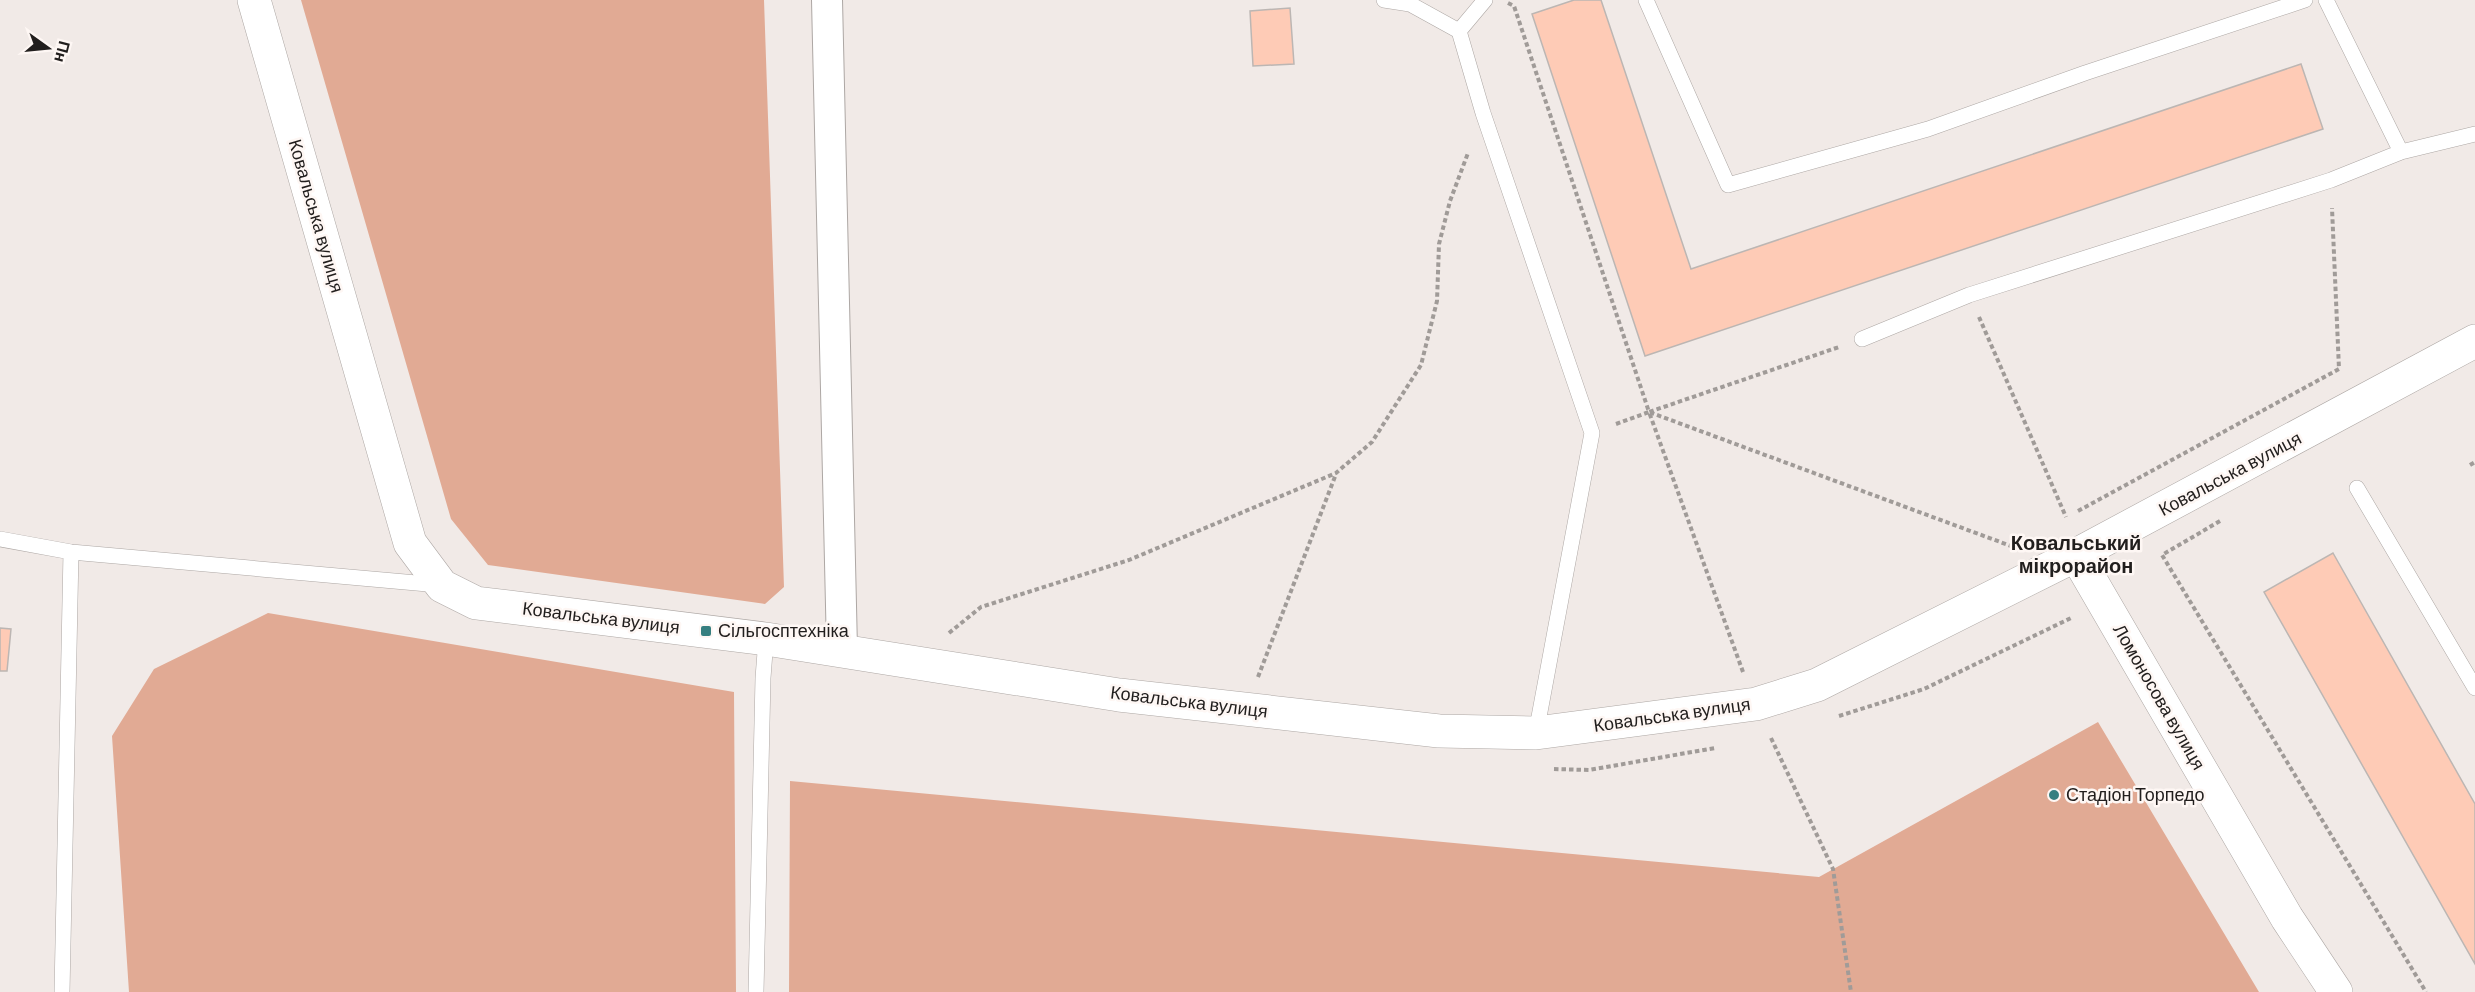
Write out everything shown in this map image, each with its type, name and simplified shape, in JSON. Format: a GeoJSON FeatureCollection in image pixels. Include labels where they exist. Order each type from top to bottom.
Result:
{"type":"FeatureCollection","features":[{"type":"Feature","properties":{"kind":"street","name":"Ковальська вулиця"},"geometry":{"type":"LineString","coordinates":[[254,0],[410,543],[442,586],[476,603],[842,649],[1119,695],[1439,730],[1536,733],[1756,704],[1817,685],[2076,555],[2475,341]]}},
{"type":"Feature","properties":{"kind":"street"},"geometry":{"type":"LineString","coordinates":[[826,0],[842,649]]}},
{"type":"Feature","properties":{"kind":"street","name":"Ломоносова вулиця"},"geometry":{"type":"LineString","coordinates":[[2076,555],[2287,918],[2336,992]]}},
{"type":"Feature","properties":{"kind":"lane"},"geometry":{"type":"LineString","coordinates":[[1384,0],[1410,4],[1459,31],[1483,113],[1592,433],[1536,733]]}},
{"type":"Feature","properties":{"kind":"lane"},"geometry":{"type":"LineString","coordinates":[[1459,31],[1485,0]]}},
{"type":"Feature","properties":{"kind":"lane"},"geometry":{"type":"LineString","coordinates":[[1646,0],[1728,185],[1928,129],[2085,73],[2305,0]]}},
{"type":"Feature","properties":{"kind":"lane"},"geometry":{"type":"LineString","coordinates":[[2326,0],[2401,152]]}},
{"type":"Feature","properties":{"kind":"lane"},"geometry":{"type":"LineString","coordinates":[[1862,339],[1969,295],[2331,180],[2401,152],[2475,134]]}},
{"type":"Feature","properties":{"kind":"lane"},"geometry":{"type":"LineString","coordinates":[[2357,488],[2475,688]]}},
{"type":"Feature","properties":{"kind":"lane"},"geometry":{"type":"LineString","coordinates":[[0,539],[71,552],[442,586]]}},
{"type":"Feature","properties":{"kind":"lane"},"geometry":{"type":"LineString","coordinates":[[62,992],[71,552]]}},
{"type":"Feature","properties":{"kind":"lane"},"geometry":{"type":"LineString","coordinates":[[756,992],[763,678],[766,639]]}},
{"type":"Feature","properties":{"kind":"path"},"geometry":{"type":"LineString","coordinates":[[1502,0],[1514,6],[1649,412],[1744,675]]}},
{"type":"Feature","properties":{"kind":"path"},"geometry":{"type":"LineString","coordinates":[[914,662],[981,607],[1129,560],[1336,473],[1372,442],[1421,365],[1437,301],[1439,244],[1450,201],[1483,113]]}},
{"type":"Feature","properties":{"kind":"path"},"geometry":{"type":"LineString","coordinates":[[2057,522],[2339,369],[2331,180]]}},
{"type":"Feature","properties":{"kind":"path"},"geometry":{"type":"LineString","coordinates":[[1969,295],[2066,518]]}},
{"type":"Feature","properties":{"kind":"path"},"geometry":{"type":"LineString","coordinates":[[1592,433],[1862,339]]}},
{"type":"Feature","properties":{"kind":"path"},"geometry":{"type":"LineString","coordinates":[[1649,412],[2011,546],[2020,542]]}},
{"type":"Feature","properties":{"kind":"path"},"geometry":{"type":"LineString","coordinates":[[2470,465],[2475,462]]}},
{"type":"Feature","properties":{"kind":"path"},"geometry":{"type":"LineString","coordinates":[[1247,709],[1267,650],[1336,473]]}},
{"type":"Feature","properties":{"kind":"path"},"geometry":{"type":"LineString","coordinates":[[2222,520],[2162,555],[2426,992]]}},
{"type":"Feature","properties":{"kind":"path"},"geometry":{"type":"LineString","coordinates":[[1770,738],[1833,869],[1851,992]]}},
{"type":"Feature","properties":{"kind":"shaded area"},"geometry":{"type":"Polygon","coordinates":[[[301,0],[764,0],[784,587],[765,604],[488,565],[451,519],[301,0]]]}},
{"type":"Feature","properties":{"kind":"shaded area"},"geometry":{"type":"Polygon","coordinates":[[[268,613],[734,692],[736,992],[129,992],[112,736],[154,669],[268,613]]]}},
{"type":"Feature","properties":{"kind":"shaded area"},"geometry":{"type":"Polygon","coordinates":[[[2098,722],[2259,992],[789,992],[790,781],[1819,877],[2098,722]]]}},
{"type":"Feature","properties":{"kind":"building"},"geometry":{"type":"Polygon","coordinates":[[[1574,0],[1601,0],[1691,269],[2301,64],[2323,129],[1645,356],[1532,14],[1574,0]]]}},
{"type":"Feature","properties":{"kind":"building"},"geometry":{"type":"Polygon","coordinates":[[[1290,8],[1294,64],[1253,66],[1250,11],[1290,8]]]}},
{"type":"Feature","properties":{"kind":"building"},"geometry":{"type":"Polygon","coordinates":[[[2333,553],[2475,804],[2475,964],[2264,592],[2333,553]]]}},
{"type":"Feature","properties":{"kind":"building"},"geometry":{"type":"Polygon","coordinates":[[[0,628],[11,629],[7,671],[0,671],[0,628]]]}},
{"type":"Feature","properties":{"kind":"place","name":"Сільгосптехніка"},"geometry":{"type":"Point","coordinates":[706,631]}},
{"type":"Feature","properties":{"kind":"place","name":"Стадіон Торпедо"},"geometry":{"type":"Point","coordinates":[2054,795]}},
{"type":"Feature","properties":{"kind":"district","name":"Ковальський мікрорайон"},"geometry":{"type":"Point","coordinates":[2076,554]}}]}
